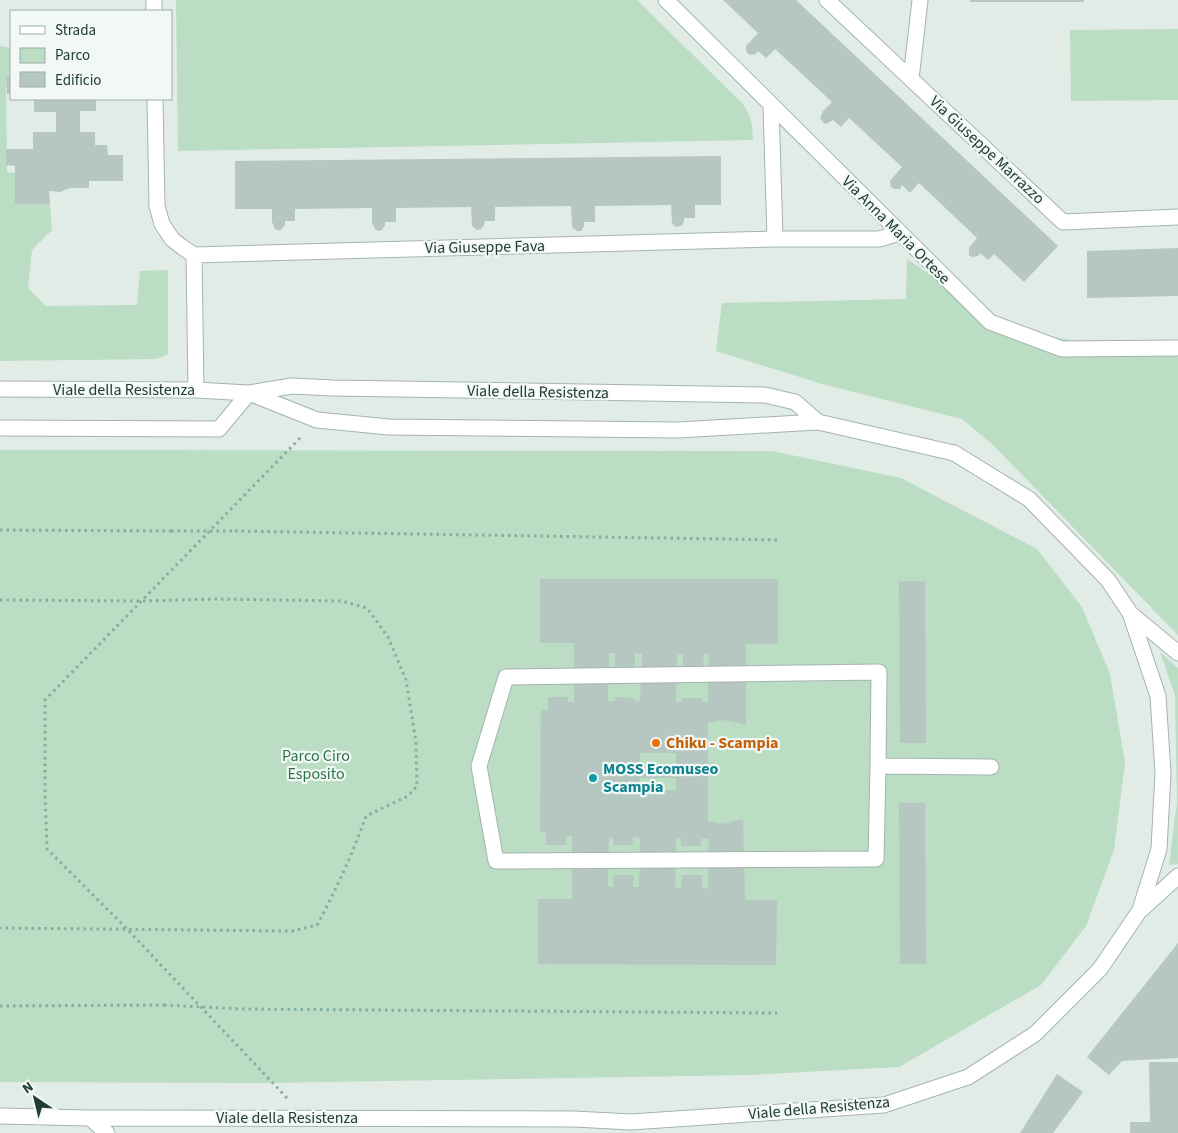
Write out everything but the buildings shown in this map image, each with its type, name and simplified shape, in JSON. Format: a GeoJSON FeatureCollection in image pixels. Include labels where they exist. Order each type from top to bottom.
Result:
{"type":"FeatureCollection","features":[{"type":"Feature","properties":{"kind":"street","name":"Via Anna Maria Ortese"},"geometry":{"type":"LineString","coordinates":[[666,0],[990,322],[1062,349],[1178,348]]}},
{"type":"Feature","properties":{"kind":"street","name":"Via Giuseppe Marrazzo"},"geometry":{"type":"LineString","coordinates":[[827,0],[1063,222],[1178,217]]}},
{"type":"Feature","properties":{"kind":"street"},"geometry":{"type":"LineString","coordinates":[[911,79],[920,0]]}},
{"type":"Feature","properties":{"kind":"street"},"geometry":{"type":"LineString","coordinates":[[155,100],[157,206],[162,224],[172,238],[194,255],[196,390]]}},
{"type":"Feature","properties":{"kind":"street"},"geometry":{"type":"LineString","coordinates":[[771,105],[775,240]]}},
{"type":"Feature","properties":{"kind":"street","name":"Via Giuseppe Fava"},"geometry":{"type":"LineString","coordinates":[[194,255],[879,239],[899,233]]}},
{"type":"Feature","properties":{"kind":"street","name":"Viale della Resistenza"},"geometry":{"type":"LineString","coordinates":[[0,389],[196,390],[249,393],[292,386],[766,395],[795,402],[818,422]]}},
{"type":"Feature","properties":{"kind":"street"},"geometry":{"type":"LineString","coordinates":[[0,428],[219,428],[249,393]]}},
{"type":"Feature","properties":{"kind":"street","name":"Viale della Resistenza"},"geometry":{"type":"LineString","coordinates":[[249,393],[317,420],[389,427],[678,430],[818,422],[954,453],[1029,499],[1108,580],[1130,613],[1158,696],[1163,773],[1159,849],[1140,910]]}},
{"type":"Feature","properties":{"kind":"street","name":"Viale della Resistenza"},"geometry":{"type":"LineString","coordinates":[[1130,613],[1178,653]]}},
{"type":"Feature","properties":{"kind":"street"},"geometry":{"type":"LineString","coordinates":[[878,672],[878,766],[876,859],[496,861],[480,766],[506,677],[878,672]]}},
{"type":"Feature","properties":{"kind":"street"},"geometry":{"type":"LineString","coordinates":[[878,766],[991,766]]}},
{"type":"Feature","properties":{"kind":"street","name":"Viale della Resistenza"},"geometry":{"type":"LineString","coordinates":[[0,1116],[307,1118],[574,1126],[884,1105],[968,1077],[1035,1034],[1100,969],[1140,910],[1178,876]]}},
{"type":"Feature","properties":{"kind":"street"},"geometry":{"type":"LineString","coordinates":[[90,1118],[107,1133]]}},
{"type":"Feature","properties":{"kind":"path"},"geometry":{"type":"LineString","coordinates":[[307,1118],[195,1003],[126,928],[47,849],[45,700],[317,420]]}},
{"type":"Feature","properties":{"kind":"path"},"geometry":{"type":"LineString","coordinates":[[0,530],[235,530],[781,540]]}},
{"type":"Feature","properties":{"kind":"path"},"geometry":{"type":"LineString","coordinates":[[0,600],[143,601],[215,599],[341,601],[367,608],[388,637],[406,680],[416,742],[417,786],[408,796],[366,816],[358,841],[317,925],[292,931],[0,928]]}},
{"type":"Feature","properties":{"kind":"path"},"geometry":{"type":"LineString","coordinates":[[0,1006],[164,1005],[242,1009],[777,1013]]}},
{"type":"Feature","properties":{"kind":"green space"},"geometry":{"type":"Polygon","coordinates":[[[176,0],[637,0],[743,104],[751,121],[753,140],[178,151],[176,0]]]}},
{"type":"Feature","properties":{"kind":"green space"},"geometry":{"type":"Polygon","coordinates":[[[1178,29],[1178,100],[1071,101],[1070,30],[1178,29]]]}},
{"type":"Feature","properties":{"kind":"green space"},"geometry":{"type":"Polygon","coordinates":[[[0,46],[10,48],[10,77],[6,78],[7,172],[15,173],[15,204],[50,204],[52,230],[32,250],[28,288],[46,306],[137,305],[140,271],[168,270],[168,354],[156,359],[0,361],[0,46]]]}},
{"type":"Feature","properties":{"kind":"green space"},"geometry":{"type":"Polygon","coordinates":[[[907,259],[1012,331],[1132,349],[1178,348],[1178,635],[993,445],[962,419],[822,384],[716,351],[722,303],[906,299],[907,259]]]}},
{"type":"Feature","properties":{"kind":"green space","name":"Parco Ciro Esposito"},"geometry":{"type":"Polygon","coordinates":[[[0,450],[772,451],[901,478],[1037,549],[1082,607],[1110,674],[1125,763],[1114,850],[1086,926],[1041,985],[899,1067],[750,1075],[265,1083],[0,1082],[0,450]]]}},
{"type":"Feature","properties":{"kind":"green space"},"geometry":{"type":"Polygon","coordinates":[[[1160,652],[1178,668],[1178,864],[1169,865],[1177,802],[1175,695],[1160,652]]]}},
{"type":"Feature","properties":{"kind":"place","name":"Chiku - Scampia"},"geometry":{"type":"Point","coordinates":[656,743]}},
{"type":"Feature","properties":{"kind":"place","name":"MOSS Ecomuseo Scampia"},"geometry":{"type":"Point","coordinates":[593,778]}}]}
